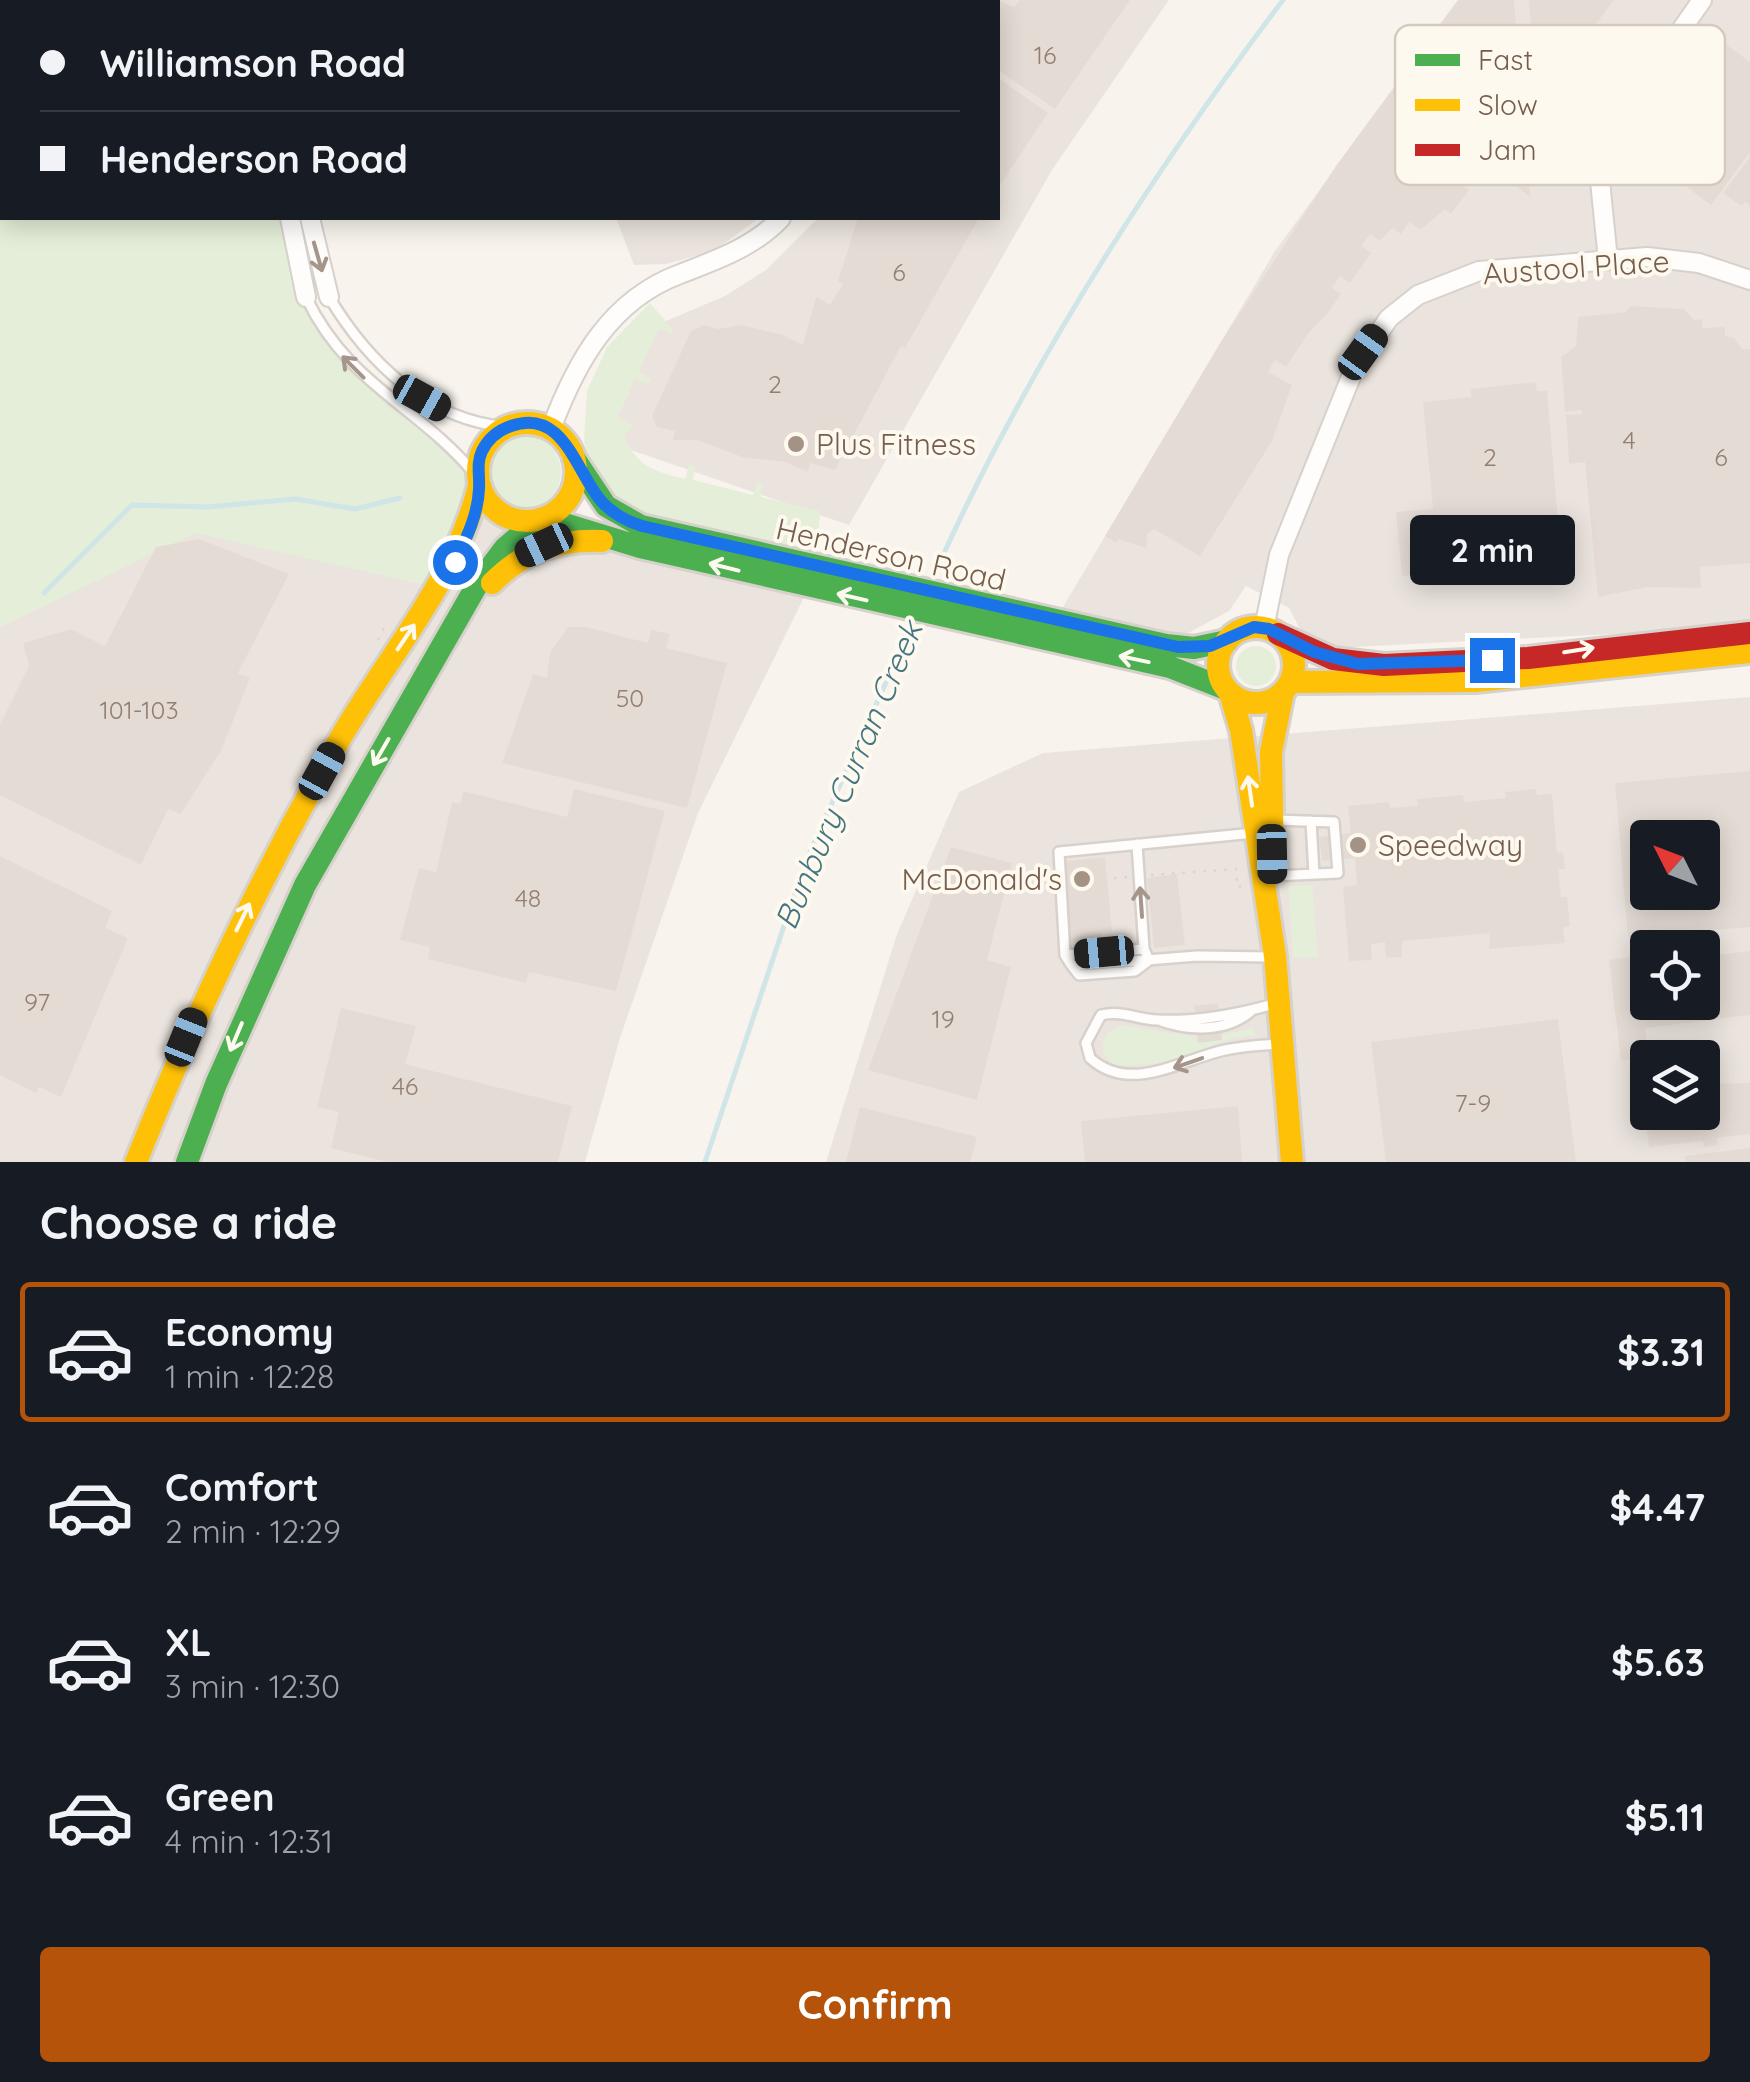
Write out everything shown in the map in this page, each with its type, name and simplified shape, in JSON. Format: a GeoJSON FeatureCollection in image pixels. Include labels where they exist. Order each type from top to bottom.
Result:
{"type":"FeatureCollection","features":[{"type":"Feature","properties":{"kind":"main road"},"geometry":{"type":"LineString","coordinates":[[136,1162],[200,1004],[260,882],[355,712],[455,562],[469,534],[487,443],[508,427],[526,423],[552,429],[574,458],[571,493],[488,567],[305,884],[231,1049],[188,1162]]}},
{"type":"Feature","properties":{"kind":"main road","name":"Henderson Road"},"geometry":{"type":"LineString","coordinates":[[574,458],[606,506],[630,522],[814,578]]}},
{"type":"Feature","properties":{"kind":"main road"},"geometry":{"type":"LineString","coordinates":[[478,482],[488,503],[501,514],[541,519]]}},
{"type":"Feature","properties":{"kind":"main road","name":"Henderson Road"},"geometry":{"type":"LineString","coordinates":[[541,519],[640,546],[814,578],[1020,625],[1170,667],[1228,691]]}},
{"type":"Feature","properties":{"kind":"main road"},"geometry":{"type":"LineString","coordinates":[[432,668],[481,596],[526,553],[562,540],[640,546]]}},
{"type":"Feature","properties":{"kind":"main road","name":"Henderson Road"},"geometry":{"type":"LineString","coordinates":[[1020,625],[1178,647],[1226,642]]}},
{"type":"Feature","properties":{"kind":"main road"},"geometry":{"type":"LineString","coordinates":[[1275,956],[1267,828],[1242,730],[1218,662],[1226,642],[1244,629],[1271,631],[1333,659],[1384,665],[1528,658],[1750,633]]}},
{"type":"Feature","properties":{"kind":"main road"},"geometry":{"type":"LineString","coordinates":[[1271,631],[1294,656],[1273,728],[1267,828],[1292,1162]]}},
{"type":"Feature","properties":{"kind":"main road"},"geometry":{"type":"LineString","coordinates":[[1228,691],[1257,704],[1287,687],[1475,681],[1750,652]]}},
{"type":"Feature","properties":{"kind":"street"},"geometry":{"type":"LineString","coordinates":[[1685,25],[1702,0]]}},
{"type":"Feature","properties":{"kind":"street"},"geometry":{"type":"LineString","coordinates":[[1600,185],[1608,260]]}},
{"type":"Feature","properties":{"kind":"street"},"geometry":{"type":"LineString","coordinates":[[290,220],[306,297]]}},
{"type":"Feature","properties":{"kind":"street"},"geometry":{"type":"LineString","coordinates":[[310,220],[329,296]]}},
{"type":"Feature","properties":{"kind":"street"},"geometry":{"type":"LineString","coordinates":[[552,429],[586,353],[623,306],[649,288],[744,247],[778,220]]}},
{"type":"Feature","properties":{"kind":"street","name":"Austool Place"},"geometry":{"type":"LineString","coordinates":[[1271,631],[1270,589],[1292,518],[1355,367],[1389,318],[1438,284],[1479,271],[1608,260],[1687,260],[1750,280]]}},
{"type":"Feature","properties":{"kind":"lane"},"geometry":{"type":"LineString","coordinates":[[329,296],[357,341],[422,398],[469,421],[508,427]]}},
{"type":"Feature","properties":{"kind":"lane"},"geometry":{"type":"LineString","coordinates":[[306,297],[348,362],[370,384],[443,436],[478,482]]}},
{"type":"Feature","properties":{"kind":"lane"},"geometry":{"type":"LineString","coordinates":[[1312,821],[1314,874]]}},
{"type":"Feature","properties":{"kind":"lane"},"geometry":{"type":"LineString","coordinates":[[1273,876],[1338,873],[1334,822],[1312,821],[1059,852],[1064,955],[1072,966],[1275,956]]}},
{"type":"Feature","properties":{"kind":"lane"},"geometry":{"type":"LineString","coordinates":[[1137,844],[1144,949],[1149,960]]}},
{"type":"Feature","properties":{"kind":"lane"},"geometry":{"type":"LineString","coordinates":[[1064,955],[1144,949]]}},
{"type":"Feature","properties":{"kind":"lane"},"geometry":{"type":"LineString","coordinates":[[1279,1002],[1252,1010],[1158,1020],[1117,1012],[1102,1016],[1086,1042],[1090,1058],[1117,1074],[1154,1073],[1222,1051],[1283,1044]]}},
{"type":"Feature","properties":{"kind":"path"},"geometry":{"type":"LineString","coordinates":[[1114,878],[1236,869],[1238,886],[1248,885]]}},
{"type":"Feature","properties":{"kind":"shaded area"},"geometry":{"type":"Polygon","coordinates":[[[1000,0],[1169,0],[1052,170],[849,525],[587,435],[652,327],[725,296],[766,270],[816,220],[1000,220],[1000,0]]]}},
{"type":"Feature","properties":{"kind":"shaded area"},"geometry":{"type":"Polygon","coordinates":[[[1458,0],[1750,0],[1750,627],[1333,648],[1302,633],[1289,608],[1246,586],[1229,611],[1166,645],[1054,622],[1275,251],[1395,86],[1395,185],[1725,185],[1725,25],[1440,25],[1458,0]]]}},
{"type":"Feature","properties":{"kind":"shaded area"},"geometry":{"type":"Polygon","coordinates":[[[617,220],[756,220],[714,251],[666,264],[634,265],[617,220]]]}},
{"type":"Feature","properties":{"kind":"shaded area"},"geometry":{"type":"Polygon","coordinates":[[[479,486],[491,508],[515,523],[536,521],[809,587],[698,813],[620,1038],[585,1162],[0,1162],[0,627],[196,532],[439,588],[479,486]]]}},
{"type":"Feature","properties":{"kind":"shaded area"},"geometry":{"type":"Polygon","coordinates":[[[1750,697],[1750,1162],[826,1162],[897,934],[959,792],[1043,753],[1750,697]]]}},
{"type":"Feature","properties":{"kind":"green space"},"geometry":{"type":"Polygon","coordinates":[[[0,220],[290,220],[296,259],[320,324],[394,403],[478,478],[439,588],[196,533],[0,627],[0,220]]]}},
{"type":"Feature","properties":{"kind":"green space"},"geometry":{"type":"Polygon","coordinates":[[[650,303],[673,330],[671,334],[660,329],[656,334],[639,372],[651,379],[648,385],[635,379],[618,417],[633,426],[624,436],[629,446],[641,461],[664,473],[685,479],[689,465],[695,466],[693,480],[753,495],[757,482],[763,483],[761,497],[820,511],[817,557],[638,515],[610,497],[594,472],[584,442],[587,391],[607,347],[650,303]]]}},
{"type":"Feature","properties":{"kind":"green space"},"geometry":{"type":"Polygon","coordinates":[[[525,436],[551,446],[561,472],[551,498],[525,508],[499,498],[489,472],[499,446],[525,436]]]}},
{"type":"Feature","properties":{"kind":"green space"},"geometry":{"type":"Polygon","coordinates":[[[1256,646],[1270,652],[1276,666],[1270,680],[1256,686],[1242,680],[1236,666],[1242,652],[1256,646]]]}},
{"type":"Feature","properties":{"kind":"green space"},"geometry":{"type":"Polygon","coordinates":[[[1312,885],[1318,957],[1293,958],[1288,886],[1312,885]]]}},
{"type":"Feature","properties":{"kind":"green space"},"geometry":{"type":"Polygon","coordinates":[[[1123,1025],[1197,1037],[1198,1042],[1221,1040],[1221,1035],[1254,1028],[1255,1036],[1231,1038],[1169,1063],[1118,1066],[1105,1056],[1104,1043],[1108,1032],[1123,1025]]]}},
{"type":"Feature","properties":{"kind":"building"},"geometry":{"type":"Polygon","coordinates":[[[1020,0],[1130,0],[1055,109],[1000,71],[1000,1],[1014,7],[1020,0]]]}},
{"type":"Feature","properties":{"kind":"building"},"geometry":{"type":"Polygon","coordinates":[[[1458,0],[1514,0],[1516,25],[1440,25],[1458,0]]]}},
{"type":"Feature","properties":{"kind":"building"},"geometry":{"type":"Polygon","coordinates":[[[1529,0],[1614,0],[1595,25],[1531,25],[1529,0]]]}},
{"type":"Feature","properties":{"kind":"building"},"geometry":{"type":"Polygon","coordinates":[[[1727,45],[1750,62],[1750,152],[1711,205],[1684,185],[1725,185],[1727,45]]]}},
{"type":"Feature","properties":{"kind":"building"},"geometry":{"type":"Polygon","coordinates":[[[1000,79],[1048,113],[1000,185],[1000,79]]]}},
{"type":"Feature","properties":{"kind":"building"},"geometry":{"type":"Polygon","coordinates":[[[1395,86],[1395,185],[1462,185],[1469,190],[1451,214],[1445,209],[1420,230],[1409,222],[1401,234],[1392,228],[1380,241],[1370,234],[1361,246],[1371,253],[1350,283],[1340,276],[1332,288],[1341,294],[1328,313],[1307,335],[1286,367],[1275,360],[1268,372],[1292,385],[1272,441],[1200,556],[1154,529],[1147,534],[1146,548],[1118,539],[1116,543],[1105,536],[1221,342],[1336,166],[1395,86]]]}},
{"type":"Feature","properties":{"kind":"building"},"geometry":{"type":"Polygon","coordinates":[[[1750,157],[1750,205],[1745,202],[1741,206],[1723,193],[1750,157]]]}},
{"type":"Feature","properties":{"kind":"building"},"geometry":{"type":"Polygon","coordinates":[[[1515,185],[1529,185],[1530,197],[1515,185]]]}},
{"type":"Feature","properties":{"kind":"building"},"geometry":{"type":"Polygon","coordinates":[[[857,220],[978,220],[905,348],[901,346],[835,470],[810,463],[808,472],[786,462],[742,457],[697,440],[673,440],[675,431],[657,427],[652,416],[691,331],[703,325],[718,329],[741,325],[783,335],[803,345],[816,297],[830,305],[843,284],[838,281],[857,220]]]}},
{"type":"Feature","properties":{"kind":"building"},"geometry":{"type":"Polygon","coordinates":[[[1631,306],[1684,309],[1694,320],[1702,319],[1703,328],[1725,327],[1725,336],[1734,338],[1742,349],[1750,349],[1750,563],[1700,567],[1701,588],[1647,587],[1598,597],[1585,462],[1569,464],[1566,415],[1582,414],[1582,410],[1565,412],[1561,357],[1576,346],[1578,317],[1626,312],[1631,306]]]}},
{"type":"Feature","properties":{"kind":"building"},"geometry":{"type":"Polygon","coordinates":[[[1535,382],[1537,391],[1547,391],[1560,544],[1521,547],[1523,564],[1402,576],[1396,512],[1433,509],[1423,402],[1471,397],[1471,389],[1535,382]]]}},
{"type":"Feature","properties":{"kind":"building"},"geometry":{"type":"Polygon","coordinates":[[[199,539],[289,574],[238,673],[250,678],[222,749],[181,814],[168,809],[141,865],[0,795],[0,725],[29,666],[23,643],[71,629],[105,646],[156,547],[199,539]]]}},
{"type":"Feature","properties":{"kind":"building"},"geometry":{"type":"Polygon","coordinates":[[[568,627],[586,627],[648,643],[651,630],[670,634],[666,648],[727,663],[687,808],[502,763],[533,674],[547,678],[550,652],[568,627]]]}},
{"type":"Feature","properties":{"kind":"building"},"geometry":{"type":"Polygon","coordinates":[[[1750,771],[1750,927],[1630,930],[1628,937],[1615,783],[1750,771]]]}},
{"type":"Feature","properties":{"kind":"building"},"geometry":{"type":"Polygon","coordinates":[[[574,789],[665,811],[616,991],[529,972],[526,983],[428,959],[430,947],[400,940],[419,868],[436,872],[452,802],[460,804],[463,791],[567,817],[574,789]]]}},
{"type":"Feature","properties":{"kind":"building"},"geometry":{"type":"Polygon","coordinates":[[[1536,789],[1537,795],[1552,794],[1557,853],[1563,852],[1565,869],[1558,869],[1561,897],[1567,897],[1570,926],[1563,928],[1565,943],[1489,949],[1490,933],[1402,941],[1402,957],[1386,958],[1385,942],[1371,944],[1372,960],[1349,961],[1343,887],[1357,885],[1355,858],[1322,861],[1319,837],[1351,833],[1348,806],[1389,802],[1390,808],[1418,806],[1417,799],[1463,795],[1464,802],[1506,798],[1505,792],[1536,789]]]}},
{"type":"Feature","properties":{"kind":"building"},"geometry":{"type":"Polygon","coordinates":[[[951,847],[1012,863],[987,960],[1011,967],[977,1100],[868,1070],[951,847]]]}},
{"type":"Feature","properties":{"kind":"building"},"geometry":{"type":"Polygon","coordinates":[[[0,856],[112,911],[105,928],[128,938],[61,1097],[39,1087],[36,1093],[0,1075],[0,856]]]}},
{"type":"Feature","properties":{"kind":"building"},"geometry":{"type":"Polygon","coordinates":[[[1105,857],[1112,931],[1101,932],[1101,939],[1071,942],[1064,861],[1105,857]]]}},
{"type":"Feature","properties":{"kind":"building"},"geometry":{"type":"Polygon","coordinates":[[[1177,874],[1185,945],[1154,948],[1147,878],[1177,874]]]}},
{"type":"Feature","properties":{"kind":"building"},"geometry":{"type":"Polygon","coordinates":[[[1750,951],[1750,1015],[1720,1019],[1720,955],[1750,951]]]}},
{"type":"Feature","properties":{"kind":"building"},"geometry":{"type":"Polygon","coordinates":[[[1630,957],[1630,1020],[1710,1020],[1645,1028],[1646,1040],[1630,1040],[1630,1060],[1621,1061],[1609,960],[1630,957]]]}},
{"type":"Feature","properties":{"kind":"building"},"geometry":{"type":"Polygon","coordinates":[[[1218,1003],[1222,1040],[1198,1043],[1194,1006],[1218,1003]]]}},
{"type":"Feature","properties":{"kind":"building"},"geometry":{"type":"Polygon","coordinates":[[[341,1008],[416,1026],[405,1064],[572,1106],[558,1162],[387,1162],[331,1148],[339,1112],[317,1107],[341,1008]]]}},
{"type":"Feature","properties":{"kind":"building"},"geometry":{"type":"Polygon","coordinates":[[[1558,1019],[1576,1162],[1386,1162],[1371,1042],[1558,1019]]]}},
{"type":"Feature","properties":{"kind":"building"},"geometry":{"type":"Polygon","coordinates":[[[1750,1083],[1750,1134],[1717,1138],[1718,1145],[1704,1147],[1703,1141],[1649,1147],[1647,1130],[1720,1130],[1720,1084],[1750,1083]]]}},
{"type":"Feature","properties":{"kind":"building"},"geometry":{"type":"Polygon","coordinates":[[[1238,1106],[1242,1162],[1085,1162],[1081,1121],[1238,1106]]]}},
{"type":"Feature","properties":{"kind":"building"},"geometry":{"type":"Polygon","coordinates":[[[860,1107],[977,1137],[970,1162],[846,1162],[860,1107]]]}},
{"type":"Feature","properties":{"kind":"building"},"geometry":{"type":"Polygon","coordinates":[[[1750,1148],[1750,1162],[1685,1162],[1685,1156],[1750,1148]]]}},
{"type":"Feature","properties":{"kind":"waterway","name":"Bunbury Curran Creek"},"geometry":{"type":"LineString","coordinates":[[931,582],[1005,429],[1090,281],[1183,138],[1283,0]]}},
{"type":"Feature","properties":{"kind":"waterway"},"geometry":{"type":"LineString","coordinates":[[44,593],[132,505],[208,507],[295,499],[355,509],[400,498]]}},
{"type":"Feature","properties":{"kind":"waterway","name":"Bunbury Curran Creek"},"geometry":{"type":"LineString","coordinates":[[705,1162],[805,863],[914,620]]}},
{"type":"Feature","properties":{"kind":"traffic: fast"},"geometry":{"type":"LineString","coordinates":[[574,458],[606,506],[641,526],[1166,645],[1194,648],[1227,641]]}},
{"type":"Feature","properties":{"kind":"traffic: fast"},"geometry":{"type":"LineString","coordinates":[[545,518],[640,547],[1170,667],[1226,689]]}},
{"type":"Feature","properties":{"kind":"traffic: fast"},"geometry":{"type":"LineString","coordinates":[[187,1162],[216,1084],[305,885],[477,585],[505,548],[536,521]]}},
{"type":"Feature","properties":{"kind":"traffic: slow"},"geometry":{"type":"LineString","coordinates":[[527,423],[546,427],[562,437],[572,453],[576,472],[572,491],[562,507],[546,517],[527,521],[508,517],[492,507],[482,491],[478,472],[482,453],[492,437],[508,427],[527,423]]}},
{"type":"Feature","properties":{"kind":"traffic: slow"},"geometry":{"type":"LineString","coordinates":[[136,1162],[254,898],[337,744],[436,588],[468,522],[479,486]]}},
{"type":"Feature","properties":{"kind":"traffic: slow"},"geometry":{"type":"LineString","coordinates":[[492,583],[516,563],[542,549],[570,542],[602,541]]}},
{"type":"Feature","properties":{"kind":"traffic: slow"},"geometry":{"type":"LineString","coordinates":[[1256,627],[1283,638],[1294,665],[1283,692],[1256,703],[1229,692],[1218,665],[1229,638],[1256,627]]}},
{"type":"Feature","properties":{"kind":"traffic: slow"},"geometry":{"type":"LineString","coordinates":[[1290,682],[1475,681],[1750,652]]}},
{"type":"Feature","properties":{"kind":"traffic: slow"},"geometry":{"type":"LineString","coordinates":[[1273,867],[1271,752],[1283,692]]}},
{"type":"Feature","properties":{"kind":"traffic: slow"},"geometry":{"type":"LineString","coordinates":[[1230,693],[1241,730],[1275,956],[1292,1162]]}},
{"type":"Feature","properties":{"kind":"traffic: jam"},"geometry":{"type":"LineString","coordinates":[[1278,634],[1333,659],[1384,665],[1528,658],[1750,633]]}},
{"type":"Feature","properties":{"kind":"place","name":"Plus Fitness"},"geometry":{"type":"Point","coordinates":[796,444]}},
{"type":"Feature","properties":{"kind":"place","name":"Speedway"},"geometry":{"type":"Point","coordinates":[1358,845]}},
{"type":"Feature","properties":{"kind":"place","name":"McDonald's"},"geometry":{"type":"Point","coordinates":[1082,879]}},
{"type":"Feature","properties":{"kind":"route"},"geometry":{"type":"LineString","coordinates":[[455,562],[469,534],[480,486],[479,460],[487,443],[500,431],[526,423],[552,429],[559,435],[606,506],[616,515],[642,526],[1024,616],[1178,647],[1226,642],[1234,634],[1254,627],[1269,629],[1333,659],[1358,664],[1492,660]]}}]}
